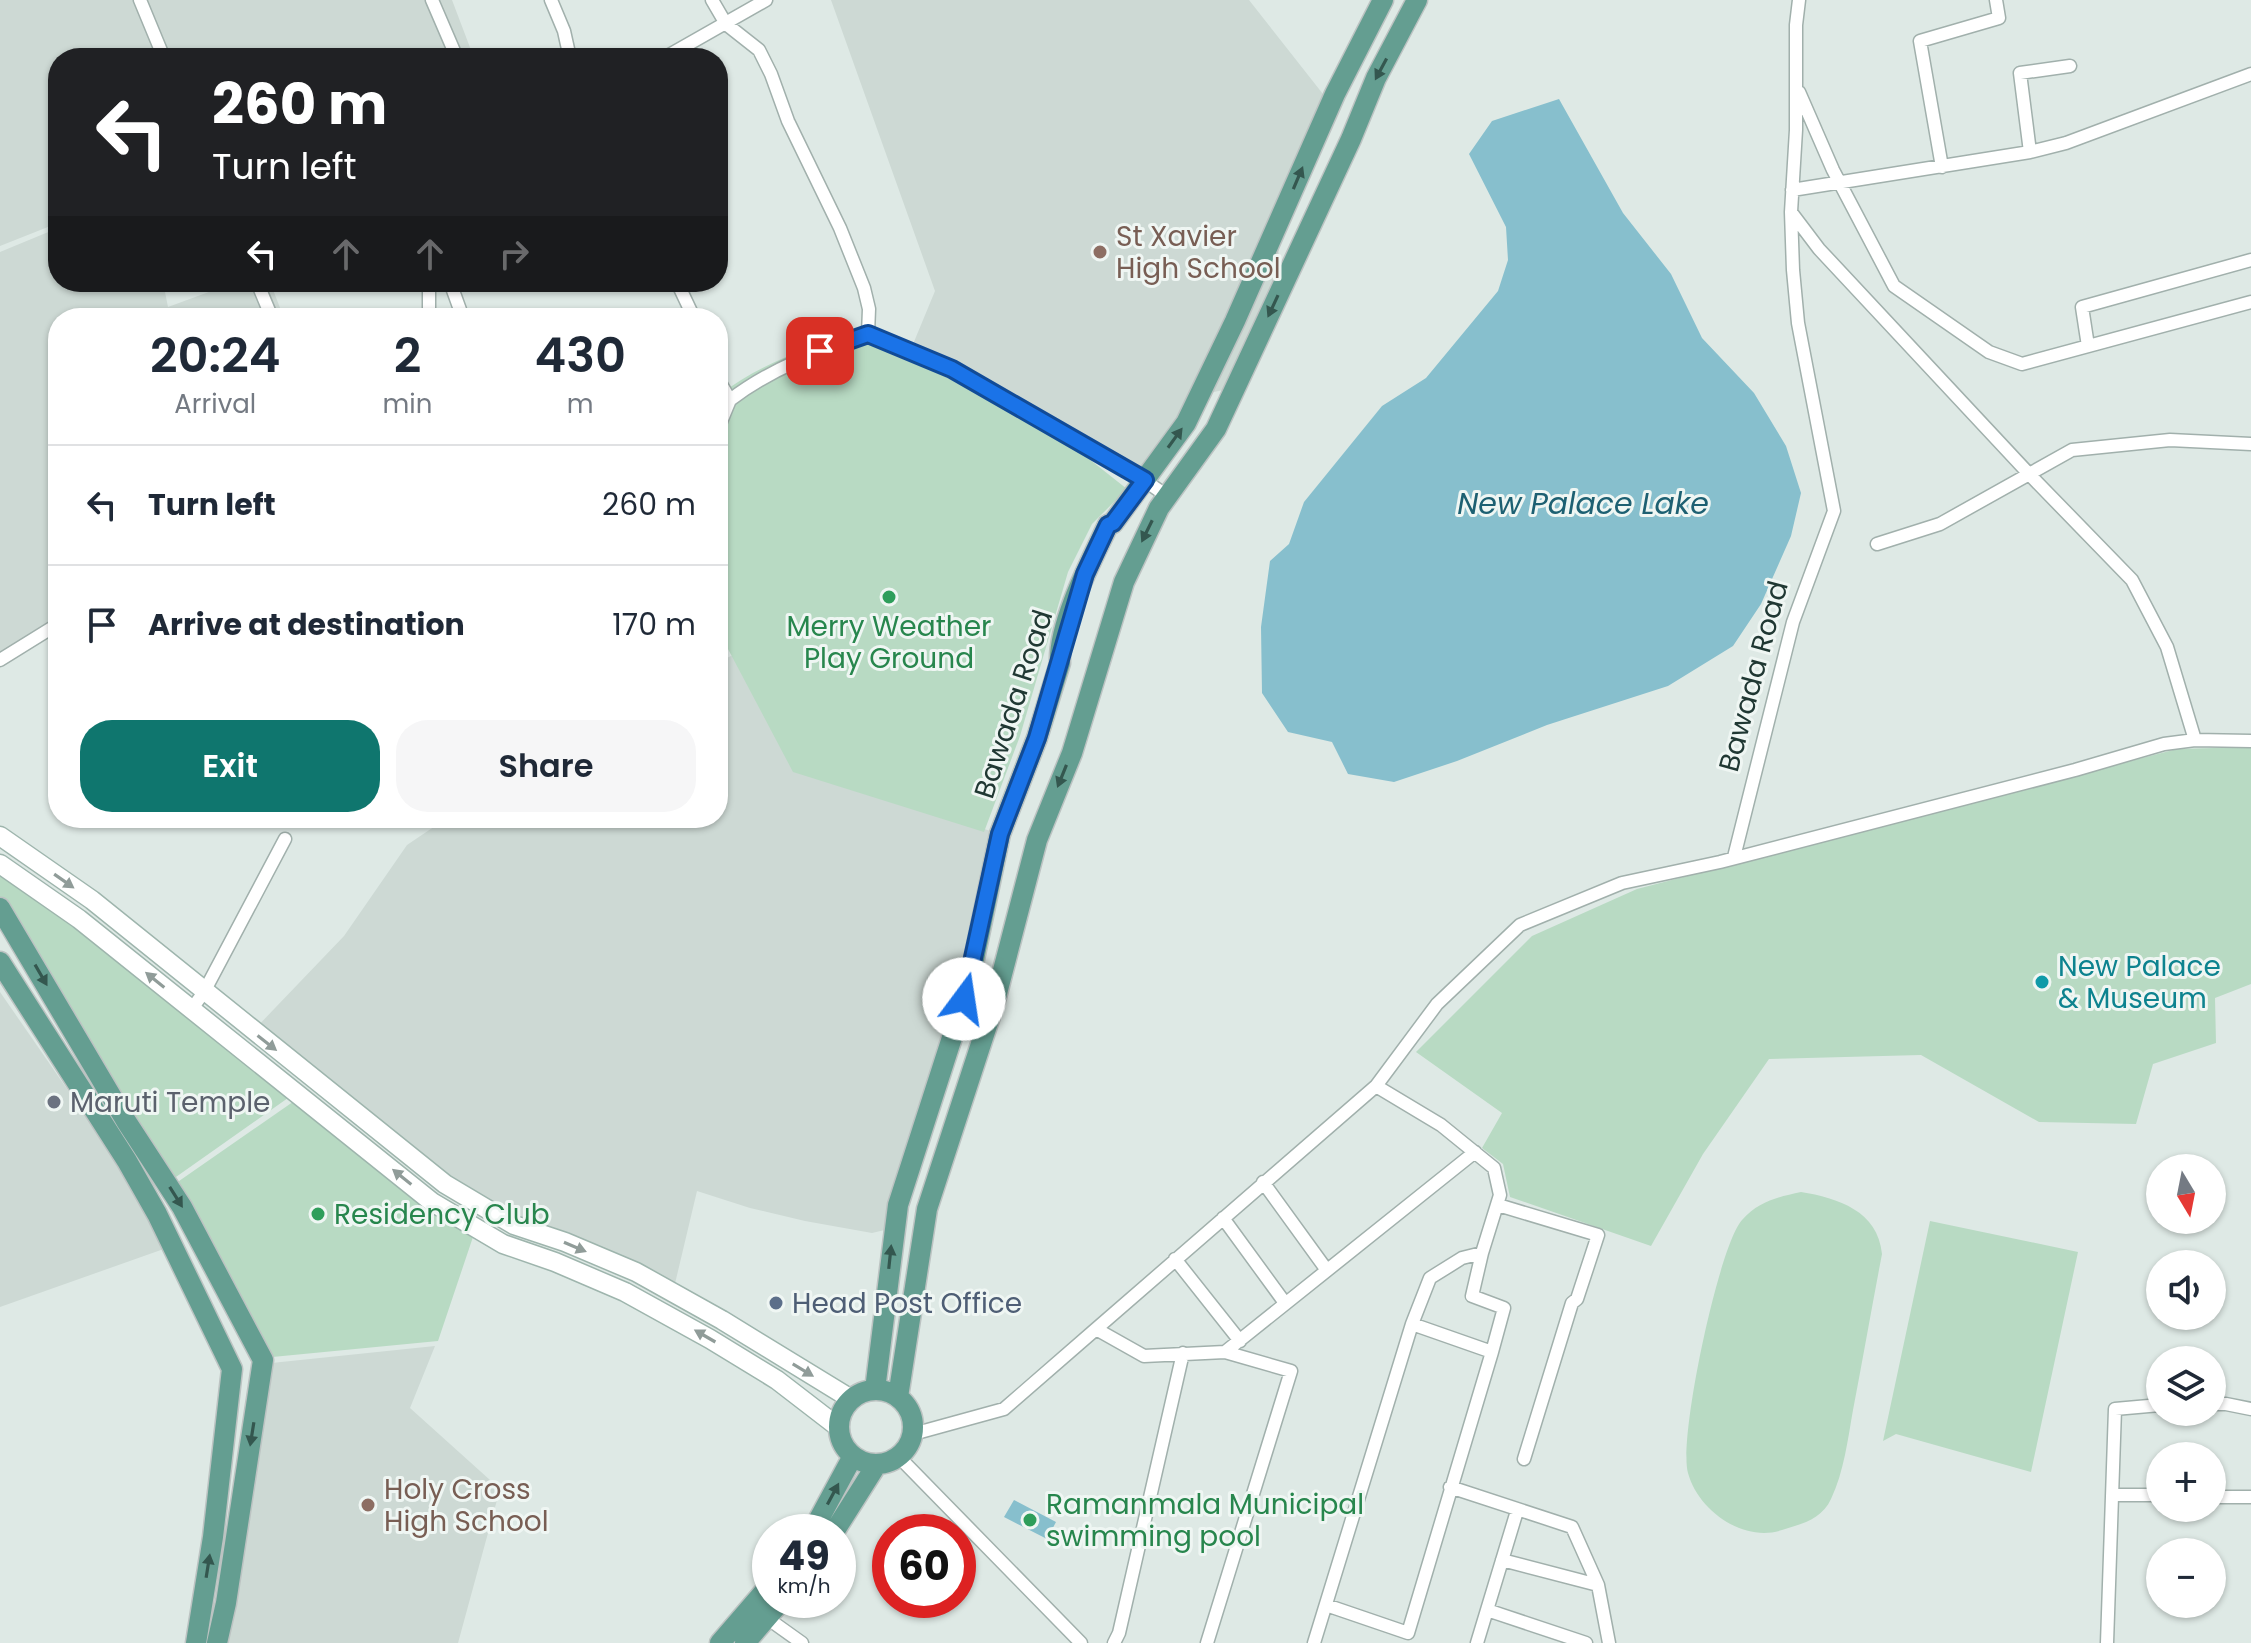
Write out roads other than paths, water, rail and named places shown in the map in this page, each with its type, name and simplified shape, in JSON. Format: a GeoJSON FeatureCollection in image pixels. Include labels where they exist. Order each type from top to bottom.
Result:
{"type":"FeatureCollection","features":[{"type":"Feature","properties":{"kind":"main road","name":"Bawada Road"},"geometry":{"type":"LineString","coordinates":[[875,1390],[897,1207],[968,988],[1000,834],[1037,738],[1085,574],[1108,525],[1113,523],[1186,423],[1241,309],[1335,94],[1383,0]]}},
{"type":"Feature","properties":{"kind":"main road"},"geometry":{"type":"LineString","coordinates":[[898,1397],[927,1209],[995,1001],[1037,840],[1072,753],[1124,582],[1167,496],[1216,429],[1351,139],[1376,78],[1417,0]]}},
{"type":"Feature","properties":{"kind":"main road"},"geometry":{"type":"LineString","coordinates":[[0,836],[92,900],[445,1184],[514,1225],[565,1242],[636,1272],[722,1320],[851,1399]]}},
{"type":"Feature","properties":{"kind":"main road"},"geometry":{"type":"LineString","coordinates":[[0,864],[79,919],[432,1202],[503,1244],[625,1292],[698,1332],[777,1380],[838,1427]]}},
{"type":"Feature","properties":{"kind":"main road"},"geometry":{"type":"LineString","coordinates":[[0,908],[126,1121],[182,1207],[263,1360],[226,1603],[217,1643]]}},
{"type":"Feature","properties":{"kind":"main road"},"geometry":{"type":"LineString","coordinates":[[0,962],[127,1161],[157,1214],[232,1369],[213,1537],[196,1643]]}},
{"type":"Feature","properties":{"kind":"main road"},"geometry":{"type":"LineString","coordinates":[[198,1297],[222,1285]]}},
{"type":"Feature","properties":{"kind":"main road"},"geometry":{"type":"LineString","coordinates":[[845,1514],[877,1464],[898,1456],[908,1446],[913,1434],[911,1413],[898,1397],[875,1390],[860,1393],[851,1399],[842,1412],[838,1427],[843,1445],[853,1456],[877,1464]]}},
{"type":"Feature","properties":{"kind":"main road"},"geometry":{"type":"LineString","coordinates":[[822,1514],[853,1456]]}},
{"type":"Feature","properties":{"kind":"main road"},"geometry":{"type":"LineString","coordinates":[[720,1643],[752,1606]]}},
{"type":"Feature","properties":{"kind":"main road"},"geometry":{"type":"LineString","coordinates":[[745,1643],[767,1618]]}},
{"type":"Feature","properties":{"kind":"street"},"geometry":{"type":"LineString","coordinates":[[140,0],[160,48]]}},
{"type":"Feature","properties":{"kind":"street"},"geometry":{"type":"LineString","coordinates":[[432,0],[453,48]]}},
{"type":"Feature","properties":{"kind":"street"},"geometry":{"type":"LineString","coordinates":[[551,0],[568,48]]}},
{"type":"Feature","properties":{"kind":"street"},"geometry":{"type":"LineString","coordinates":[[712,0],[726,24],[759,50],[771,74],[788,121],[860,276],[869,309],[868,334]]}},
{"type":"Feature","properties":{"kind":"street"},"geometry":{"type":"LineString","coordinates":[[682,48],[766,0]]}},
{"type":"Feature","properties":{"kind":"street"},"geometry":{"type":"LineString","coordinates":[[1799,0],[1791,212],[1819,249],[2132,580],[2167,647],[2195,740]]}},
{"type":"Feature","properties":{"kind":"street"},"geometry":{"type":"LineString","coordinates":[[1942,167],[1920,41],[1999,18],[1996,0]]}},
{"type":"Feature","properties":{"kind":"street"},"geometry":{"type":"LineString","coordinates":[[2030,152],[2020,73],[2070,66]]}},
{"type":"Feature","properties":{"kind":"street"},"geometry":{"type":"LineString","coordinates":[[1792,190],[2030,152],[2066,143],[2251,74]]}},
{"type":"Feature","properties":{"kind":"street"},"geometry":{"type":"LineString","coordinates":[[1797,85],[1839,182],[1894,286],[1989,352],[2022,364],[2251,302]]}},
{"type":"Feature","properties":{"kind":"street","name":"Bawada Road"},"geometry":{"type":"LineString","coordinates":[[1734,857],[1793,622],[1834,511],[1798,323],[1791,212]]}},
{"type":"Feature","properties":{"kind":"street"},"geometry":{"type":"LineString","coordinates":[[2088,346],[2082,307],[2251,260]]}},
{"type":"Feature","properties":{"kind":"street"},"geometry":{"type":"LineString","coordinates":[[728,405],[754,381],[868,334],[952,369],[1145,480],[1167,496]]}},
{"type":"Feature","properties":{"kind":"street"},"geometry":{"type":"LineString","coordinates":[[728,396],[730,400]]}},
{"type":"Feature","properties":{"kind":"street"},"geometry":{"type":"LineString","coordinates":[[1877,544],[1940,524],[2072,450],[2170,440],[2251,444]]}},
{"type":"Feature","properties":{"kind":"street"},"geometry":{"type":"LineString","coordinates":[[0,660],[48,630]]}},
{"type":"Feature","properties":{"kind":"street"},"geometry":{"type":"LineString","coordinates":[[913,1434],[1004,1409],[1376,1086],[1437,1004],[1520,925],[1622,883],[2075,770],[2164,744],[2195,740],[2251,741]]}},
{"type":"Feature","properties":{"kind":"street"},"geometry":{"type":"LineString","coordinates":[[191,1010],[204,992],[285,839]]}},
{"type":"Feature","properties":{"kind":"street"},"geometry":{"type":"LineString","coordinates":[[1326,1605],[1408,1633],[1504,1308],[1472,1296],[1500,1195],[1494,1168],[1441,1125],[1376,1086]]}},
{"type":"Feature","properties":{"kind":"street"},"geometry":{"type":"LineString","coordinates":[[1225,1352],[1475,1152]]}},
{"type":"Feature","properties":{"kind":"street"},"geometry":{"type":"LineString","coordinates":[[1263,1182],[1326,1269]]}},
{"type":"Feature","properties":{"kind":"street"},"geometry":{"type":"LineString","coordinates":[[1498,1205],[1598,1235],[1577,1299],[1572,1303],[1524,1459]]}},
{"type":"Feature","properties":{"kind":"street"},"geometry":{"type":"LineString","coordinates":[[1223,1218],[1285,1303]]}},
{"type":"Feature","properties":{"kind":"street"},"geometry":{"type":"LineString","coordinates":[[1314,1643],[1412,1324],[1430,1278],[1462,1258],[1482,1253]]}},
{"type":"Feature","properties":{"kind":"street"},"geometry":{"type":"LineString","coordinates":[[1175,1259],[1240,1341]]}},
{"type":"Feature","properties":{"kind":"street"},"geometry":{"type":"LineString","coordinates":[[1412,1324],[1492,1352]]}},
{"type":"Feature","properties":{"kind":"street"},"geometry":{"type":"LineString","coordinates":[[1096,1329],[1144,1356],[1225,1352],[1291,1371],[1207,1643]]}},
{"type":"Feature","properties":{"kind":"street"},"geometry":{"type":"LineString","coordinates":[[1114,1643],[1119,1633],[1183,1353]]}},
{"type":"Feature","properties":{"kind":"street"},"geometry":{"type":"LineString","coordinates":[[2226,1404],[2251,1409]]}},
{"type":"Feature","properties":{"kind":"street"},"geometry":{"type":"LineString","coordinates":[[2107,1643],[2115,1409],[2146,1406]]}},
{"type":"Feature","properties":{"kind":"street"},"geometry":{"type":"LineString","coordinates":[[898,1456],[1081,1643]]}},
{"type":"Feature","properties":{"kind":"street"},"geometry":{"type":"LineString","coordinates":[[1450,1487],[1572,1527],[1598,1585],[1609,1643]]}},
{"type":"Feature","properties":{"kind":"street"},"geometry":{"type":"LineString","coordinates":[[2112,1495],[2146,1495]]}},
{"type":"Feature","properties":{"kind":"street"},"geometry":{"type":"LineString","coordinates":[[2226,1497],[2251,1497]]}},
{"type":"Feature","properties":{"kind":"street"},"geometry":{"type":"LineString","coordinates":[[1477,1643],[1517,1511]]}},
{"type":"Feature","properties":{"kind":"street"},"geometry":{"type":"LineString","coordinates":[[1502,1560],[1598,1585]]}},
{"type":"Feature","properties":{"kind":"street"},"geometry":{"type":"LineString","coordinates":[[1487,1610],[1586,1643]]}},
{"type":"Feature","properties":{"kind":"street"},"geometry":{"type":"LineString","coordinates":[[767,1618],[802,1643]]}},
{"type":"Feature","properties":{"kind":"water","name":"New Palace Lake"},"geometry":{"type":"Polygon","coordinates":[[[1559,99],[1623,213],[1671,274],[1702,338],[1754,393],[1786,446],[1801,493],[1791,536],[1761,604],[1733,646],[1668,686],[1547,725],[1394,782],[1348,774],[1332,742],[1288,732],[1262,693],[1261,627],[1270,561],[1289,544],[1304,502],[1382,406],[1426,378],[1498,291],[1508,260],[1506,227],[1469,154],[1492,121],[1559,99]]]}},
{"type":"Feature","properties":{"kind":"water","name":"Ramanmala Municipal swimming pool"},"geometry":{"type":"Polygon","coordinates":[[[1014,1500],[1056,1522],[1047,1539],[1004,1517],[1014,1500]]]}},
{"type":"Feature","properties":{"kind":"place","name":"St Xavier High School"},"geometry":{"type":"Point","coordinates":[1100,252]}},
{"type":"Feature","properties":{"kind":"place","name":"Merry Weather Play Ground"},"geometry":{"type":"Point","coordinates":[889,597]}},
{"type":"Feature","properties":{"kind":"place","name":"New Palace & Museum"},"geometry":{"type":"Point","coordinates":[2042,982]}},
{"type":"Feature","properties":{"kind":"place","name":"Maruti Temple"},"geometry":{"type":"Point","coordinates":[54,1102]}},
{"type":"Feature","properties":{"kind":"place","name":"Residency Club"},"geometry":{"type":"Point","coordinates":[318,1214]}},
{"type":"Feature","properties":{"kind":"place","name":"Head Post Office"},"geometry":{"type":"Point","coordinates":[776,1303]}},
{"type":"Feature","properties":{"kind":"place","name":"Holy Cross High School"},"geometry":{"type":"Point","coordinates":[368,1505]}},
{"type":"Feature","properties":{"kind":"place","name":"Ramanmala Municipal swimming pool"},"geometry":{"type":"Point","coordinates":[1030,1520]}}]}
